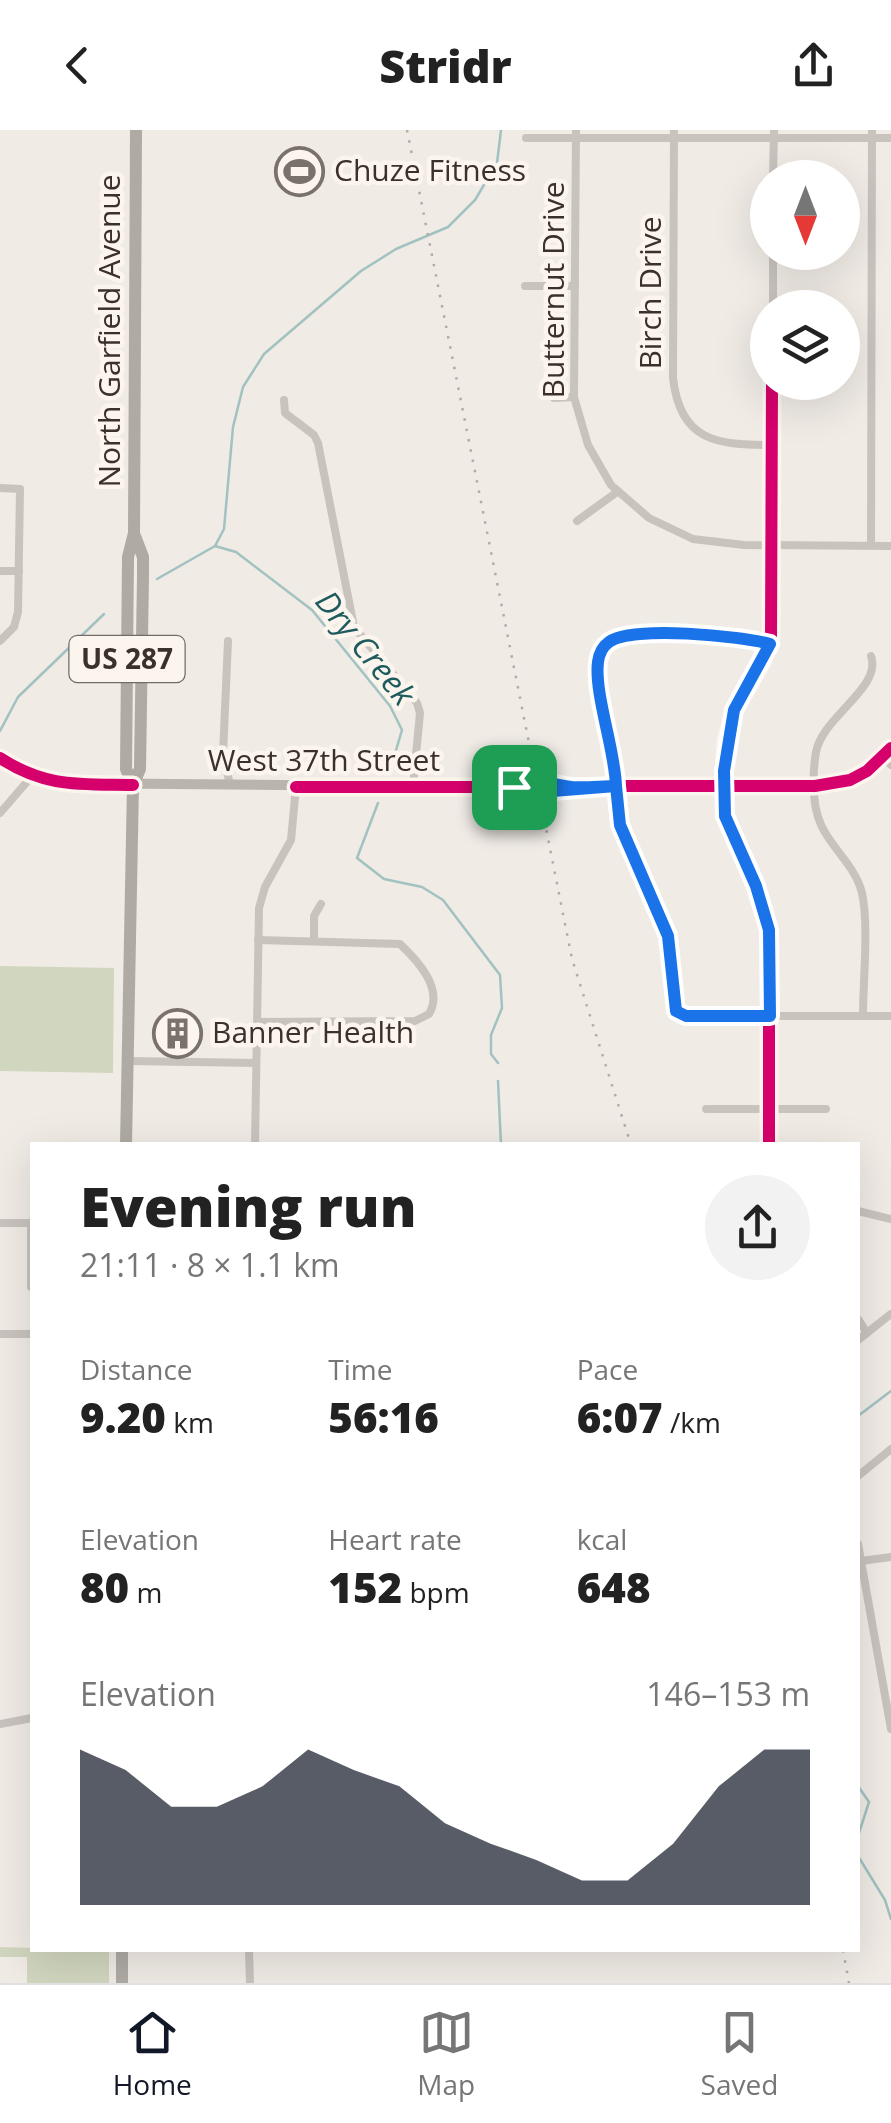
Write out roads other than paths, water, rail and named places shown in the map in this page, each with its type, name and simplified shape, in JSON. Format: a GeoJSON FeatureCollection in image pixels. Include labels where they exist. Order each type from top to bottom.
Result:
{"type":"FeatureCollection","features":[{"type":"Feature","properties":{"kind":"highway","name":"North Garfield Avenue"},"geometry":{"type":"LineString","coordinates":[[126,1142],[133,784],[140,768],[143,576],[134,533],[136,130]]}},
{"type":"Feature","properties":{"kind":"highway"},"geometry":{"type":"LineString","coordinates":[[122,1952],[122,1983]]}},
{"type":"Feature","properties":{"kind":"street"},"geometry":{"type":"LineString","coordinates":[[576,134],[872,134],[891,138]]}},
{"type":"Feature","properties":{"kind":"street","name":"Butternut Drive"},"geometry":{"type":"LineString","coordinates":[[526,138],[576,134],[574,397],[588,445],[617,492],[650,518],[693,539],[772,546],[891,546]]}},
{"type":"Feature","properties":{"kind":"street","name":"Birch Drive"},"geometry":{"type":"LineString","coordinates":[[674,134],[676,400],[691,426],[708,439],[724,444],[772,446]]}},
{"type":"Feature","properties":{"kind":"street"},"geometry":{"type":"LineString","coordinates":[[774,134],[774,160]]}},
{"type":"Feature","properties":{"kind":"street"},"geometry":{"type":"LineString","coordinates":[[871,546],[872,134]]}},
{"type":"Feature","properties":{"kind":"street"},"geometry":{"type":"LineString","coordinates":[[525,286],[575,286]]}},
{"type":"Feature","properties":{"kind":"street"},"geometry":{"type":"LineString","coordinates":[[554,398],[574,397]]}},
{"type":"Feature","properties":{"kind":"street"},"geometry":{"type":"LineString","coordinates":[[284,400],[284,412],[318,442],[354,628],[417,702],[422,725],[414,786]]}},
{"type":"Feature","properties":{"kind":"street"},"geometry":{"type":"LineString","coordinates":[[769,1142],[770,940],[766,916],[729,829],[724,753],[734,710],[770,644],[772,400]]}},
{"type":"Feature","properties":{"kind":"street"},"geometry":{"type":"LineString","coordinates":[[0,488],[20,489],[16,622],[0,641]]}},
{"type":"Feature","properties":{"kind":"street"},"geometry":{"type":"LineString","coordinates":[[577,521],[617,492]]}},
{"type":"Feature","properties":{"kind":"street"},"geometry":{"type":"LineString","coordinates":[[0,570],[19,571]]}},
{"type":"Feature","properties":{"kind":"street"},"geometry":{"type":"LineString","coordinates":[[770,644],[727,634],[621,636],[600,643],[598,672],[620,825],[668,936],[678,1013],[891,1016]]}},
{"type":"Feature","properties":{"kind":"street"},"geometry":{"type":"LineString","coordinates":[[228,641],[223,754],[230,785]]}},
{"type":"Feature","properties":{"kind":"street"},"geometry":{"type":"LineString","coordinates":[[864,1016],[862,894],[852,870],[821,826],[815,808],[815,786],[820,738],[832,719],[868,681],[874,667],[871,656]]}},
{"type":"Feature","properties":{"kind":"street","name":"West 37th Street"},"geometry":{"type":"LineString","coordinates":[[32,776],[64,784],[296,787],[514,787],[539,782],[560,782],[567,787],[815,786],[850,780],[888,757]]}},
{"type":"Feature","properties":{"kind":"street"},"geometry":{"type":"LineString","coordinates":[[0,758],[32,776],[0,813]]}},
{"type":"Feature","properties":{"kind":"street"},"geometry":{"type":"LineString","coordinates":[[255,1142],[261,897],[292,840],[296,787]]}},
{"type":"Feature","properties":{"kind":"street"},"geometry":{"type":"LineString","coordinates":[[314,941],[314,916],[321,904]]}},
{"type":"Feature","properties":{"kind":"street"},"geometry":{"type":"LineString","coordinates":[[257,1022],[420,1020],[432,1010],[433,988],[400,944],[258,940]]}},
{"type":"Feature","properties":{"kind":"street"},"geometry":{"type":"LineString","coordinates":[[128,1061],[256,1062]]}},
{"type":"Feature","properties":{"kind":"street"},"geometry":{"type":"LineString","coordinates":[[706,1109],[826,1108]]}},
{"type":"Feature","properties":{"kind":"street"},"geometry":{"type":"LineString","coordinates":[[860,1211],[891,1219]]}},
{"type":"Feature","properties":{"kind":"street"},"geometry":{"type":"LineString","coordinates":[[0,1222],[30,1222]]}},
{"type":"Feature","properties":{"kind":"street"},"geometry":{"type":"LineString","coordinates":[[860,1338],[891,1314]]}},
{"type":"Feature","properties":{"kind":"street"},"geometry":{"type":"LineString","coordinates":[[860,1321],[867,1332]]}},
{"type":"Feature","properties":{"kind":"street"},"geometry":{"type":"LineString","coordinates":[[0,1334],[30,1334]]}},
{"type":"Feature","properties":{"kind":"street"},"geometry":{"type":"LineString","coordinates":[[860,1474],[891,1449]]}},
{"type":"Feature","properties":{"kind":"street"},"geometry":{"type":"LineString","coordinates":[[860,1555],[891,1729]]}},
{"type":"Feature","properties":{"kind":"street"},"geometry":{"type":"LineString","coordinates":[[861,1561],[891,1557]]}},
{"type":"Feature","properties":{"kind":"street"},"geometry":{"type":"LineString","coordinates":[[878,1652],[891,1650]]}},
{"type":"Feature","properties":{"kind":"street"},"geometry":{"type":"LineString","coordinates":[[0,1724],[30,1718]]}},
{"type":"Feature","properties":{"kind":"street"},"geometry":{"type":"LineString","coordinates":[[249,1952],[250,1983]]}},
{"type":"Feature","properties":{"kind":"waterway"},"geometry":{"type":"LineString","coordinates":[[215,546],[224,529],[233,427],[243,387],[264,354],[361,271],[396,249],[448,227],[475,200],[497,163],[501,130]]}},
{"type":"Feature","properties":{"kind":"waterway","name":"Dry Creek"},"geometry":{"type":"LineString","coordinates":[[157,579],[215,546],[236,552],[312,610],[390,706],[402,730],[391,767]]}},
{"type":"Feature","properties":{"kind":"waterway","name":"Dry Creek"},"geometry":{"type":"LineString","coordinates":[[0,731],[18,697],[104,614]]}},
{"type":"Feature","properties":{"kind":"waterway","name":"Dry Creek"},"geometry":{"type":"LineString","coordinates":[[378,803],[357,858],[384,879],[422,887],[443,900],[500,975],[502,1008],[491,1035],[491,1054],[498,1063]]}},
{"type":"Feature","properties":{"kind":"waterway","name":"Dry Creek"},"geometry":{"type":"LineString","coordinates":[[498,1081],[501,1142]]}},
{"type":"Feature","properties":{"kind":"waterway","name":"Dry Creek"},"geometry":{"type":"LineString","coordinates":[[860,1414],[891,1391]]}},
{"type":"Feature","properties":{"kind":"waterway"},"geometry":{"type":"LineString","coordinates":[[860,1789],[869,1802],[860,1830]]}},
{"type":"Feature","properties":{"kind":"waterway"},"geometry":{"type":"LineString","coordinates":[[860,1859],[885,1900],[891,1919]]}},
{"type":"Feature","properties":{"kind":"railway"},"geometry":{"type":"LineString","coordinates":[[407,130],[572,959],[630,1142]]}},
{"type":"Feature","properties":{"kind":"railway"},"geometry":{"type":"LineString","coordinates":[[843,1952],[849,1983]]}},
{"type":"Feature","properties":{"kind":"place","name":"Chuze Fitness"},"geometry":{"type":"Point","coordinates":[299,171]}},
{"type":"Feature","properties":{"kind":"place","name":"Banner Health"},"geometry":{"type":"Point","coordinates":[177,1033]}}]}
